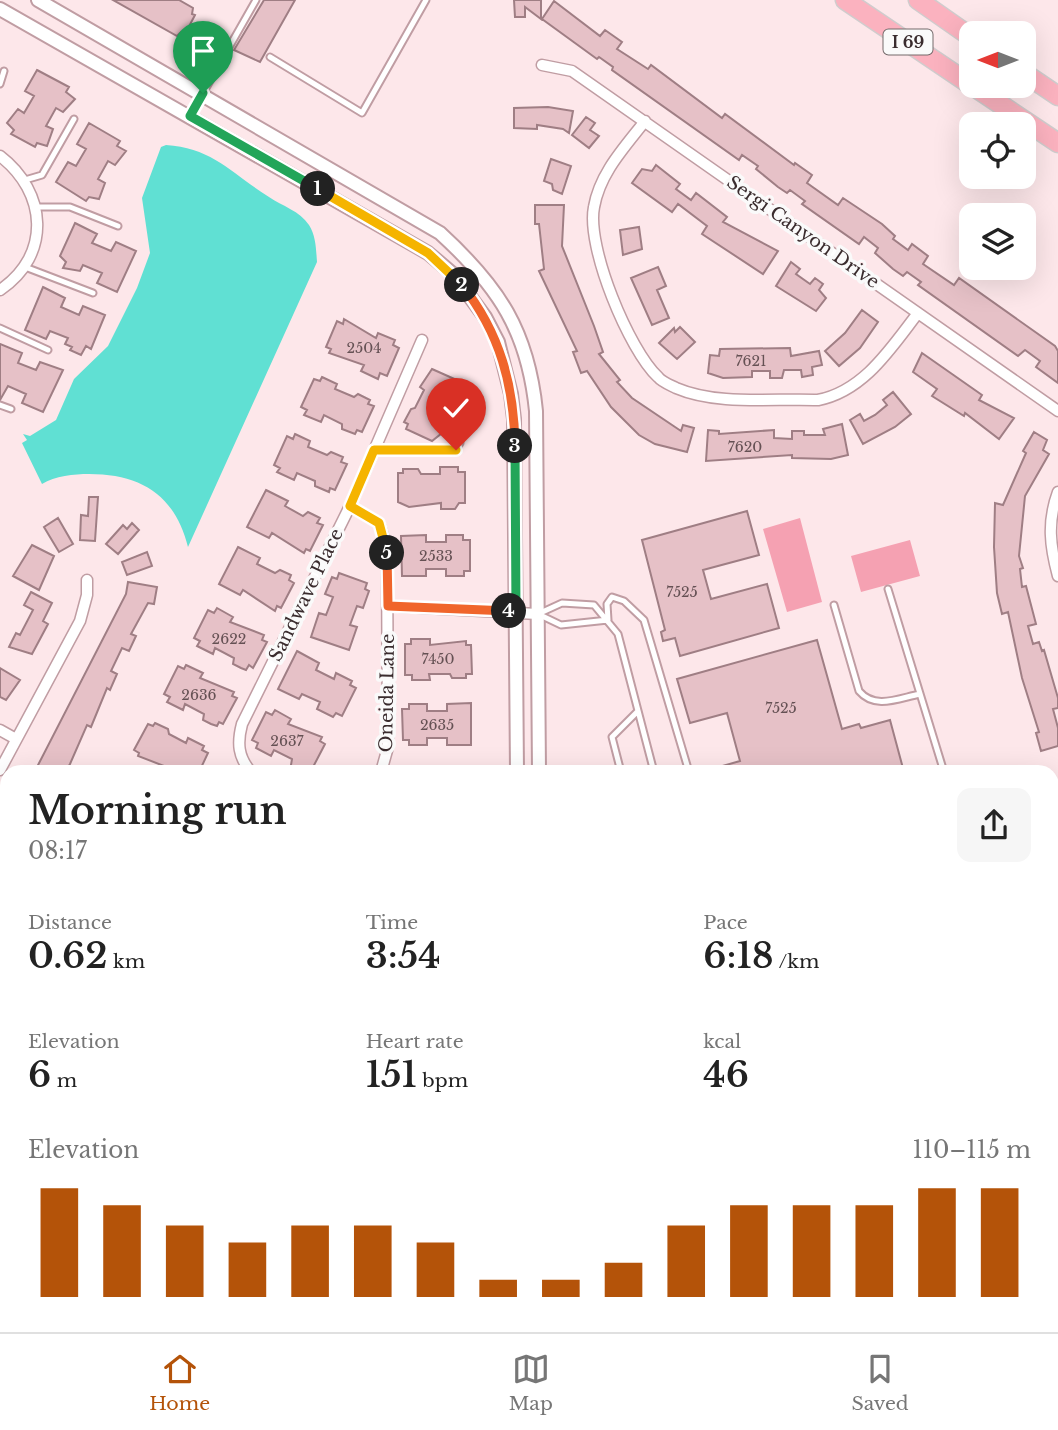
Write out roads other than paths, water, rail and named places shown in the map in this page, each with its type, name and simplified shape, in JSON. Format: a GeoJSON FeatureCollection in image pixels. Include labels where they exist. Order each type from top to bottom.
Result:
{"type":"FeatureCollection","features":[{"type":"Feature","properties":{"kind":"highway","name":"I 69"},"geometry":{"type":"LineString","coordinates":[[845,0],[959,76]]}},
{"type":"Feature","properties":{"kind":"highway","name":"I 69"},"geometry":{"type":"LineString","coordinates":[[918,0],[959,29]]}},
{"type":"Feature","properties":{"kind":"highway"},"geometry":{"type":"LineString","coordinates":[[1036,81],[1058,96]]}},
{"type":"Feature","properties":{"kind":"highway","name":"I 69"},"geometry":{"type":"LineString","coordinates":[[991,98],[1058,143]]}},
{"type":"Feature","properties":{"kind":"street"},"geometry":{"type":"LineString","coordinates":[[38,0],[203,93],[440,233],[477,267],[505,304],[527,358],[537,411],[539,765]]}},
{"type":"Feature","properties":{"kind":"street"},"geometry":{"type":"LineString","coordinates":[[0,9],[428,253],[454,275],[485,317],[502,354],[514,419],[517,765]]}},
{"type":"Feature","properties":{"kind":"street","name":"Sergi Canyon Drive"},"geometry":{"type":"LineString","coordinates":[[542,65],[572,71],[1058,411]]}},
{"type":"Feature","properties":{"kind":"street"},"geometry":{"type":"LineString","coordinates":[[645,121],[611,165],[600,186],[592,230],[600,267],[642,358],[659,379],[705,397],[818,400],[836,397],[855,385],[883,358],[918,313]]}},
{"type":"Feature","properties":{"kind":"street"},"geometry":{"type":"LineString","coordinates":[[0,156],[25,180],[36,207],[37,228],[34,248],[25,267],[0,290]]}},
{"type":"Feature","properties":{"kind":"street","name":"Sandwave Place"},"geometry":{"type":"LineString","coordinates":[[246,765],[239,749],[242,724],[350,506],[422,340]]}},
{"type":"Feature","properties":{"kind":"street"},"geometry":{"type":"LineString","coordinates":[[1058,492],[1049,523],[1051,548],[1058,576]]}},
{"type":"Feature","properties":{"kind":"street","name":"Oneida Lane"},"geometry":{"type":"LineString","coordinates":[[350,506],[379,523],[384,535],[388,606],[387,747],[383,765]]}},
{"type":"Feature","properties":{"kind":"street"},"geometry":{"type":"LineString","coordinates":[[3,765],[80,621],[87,580]]}},
{"type":"Feature","properties":{"kind":"street"},"geometry":{"type":"LineString","coordinates":[[388,606],[538,614]]}},
{"type":"Feature","properties":{"kind":"street"},"geometry":{"type":"LineString","coordinates":[[0,730],[16,739]]}},
{"type":"Feature","properties":{"kind":"lane"},"geometry":{"type":"LineString","coordinates":[[190,116],[256,0]]}},
{"type":"Feature","properties":{"kind":"lane"},"geometry":{"type":"LineString","coordinates":[[270,57],[362,113],[426,0]]}},
{"type":"Feature","properties":{"kind":"lane"},"geometry":{"type":"LineString","coordinates":[[0,84],[4,71]]}},
{"type":"Feature","properties":{"kind":"lane"},"geometry":{"type":"LineString","coordinates":[[25,180],[42,176],[74,119]]}},
{"type":"Feature","properties":{"kind":"lane"},"geometry":{"type":"LineString","coordinates":[[36,207],[70,206],[118,226]]}},
{"type":"Feature","properties":{"kind":"lane"},"geometry":{"type":"LineString","coordinates":[[25,267],[93,293]]}},
{"type":"Feature","properties":{"kind":"lane"},"geometry":{"type":"LineString","coordinates":[[0,328],[48,350]]}},
{"type":"Feature","properties":{"kind":"lane"},"geometry":{"type":"LineString","coordinates":[[0,405],[10,410]]}},
{"type":"Feature","properties":{"kind":"lane"},"geometry":{"type":"LineString","coordinates":[[374,450],[456,450],[460,443],[460,423]]}},
{"type":"Feature","properties":{"kind":"lane"},"geometry":{"type":"LineString","coordinates":[[888,589],[942,765]]}},
{"type":"Feature","properties":{"kind":"lane"},"geometry":{"type":"LineString","coordinates":[[608,620],[607,604],[612,597],[624,601],[644,620],[687,765]]}},
{"type":"Feature","properties":{"kind":"lane"},"geometry":{"type":"LineString","coordinates":[[538,614],[562,603],[594,605],[608,620],[618,634],[652,765]]}},
{"type":"Feature","properties":{"kind":"lane"},"geometry":{"type":"LineString","coordinates":[[834,605],[859,691],[864,697],[882,702],[920,694]]}},
{"type":"Feature","properties":{"kind":"lane"},"geometry":{"type":"LineString","coordinates":[[538,614],[561,625],[608,620]]}},
{"type":"Feature","properties":{"kind":"lane"},"geometry":{"type":"LineString","coordinates":[[619,765],[612,737],[638,711]]}},
{"type":"Feature","properties":{"kind":"water"},"geometry":{"type":"Polygon","coordinates":[[[166,145],[197,151],[209,157],[301,216],[313,234],[317,262],[188,547],[174,514],[165,501],[153,491],[140,483],[108,475],[71,475],[42,484],[22,443],[27,440],[23,434],[30,436],[56,420],[74,379],[108,346],[137,288],[150,253],[142,198],[161,147],[166,145]]]}}]}
